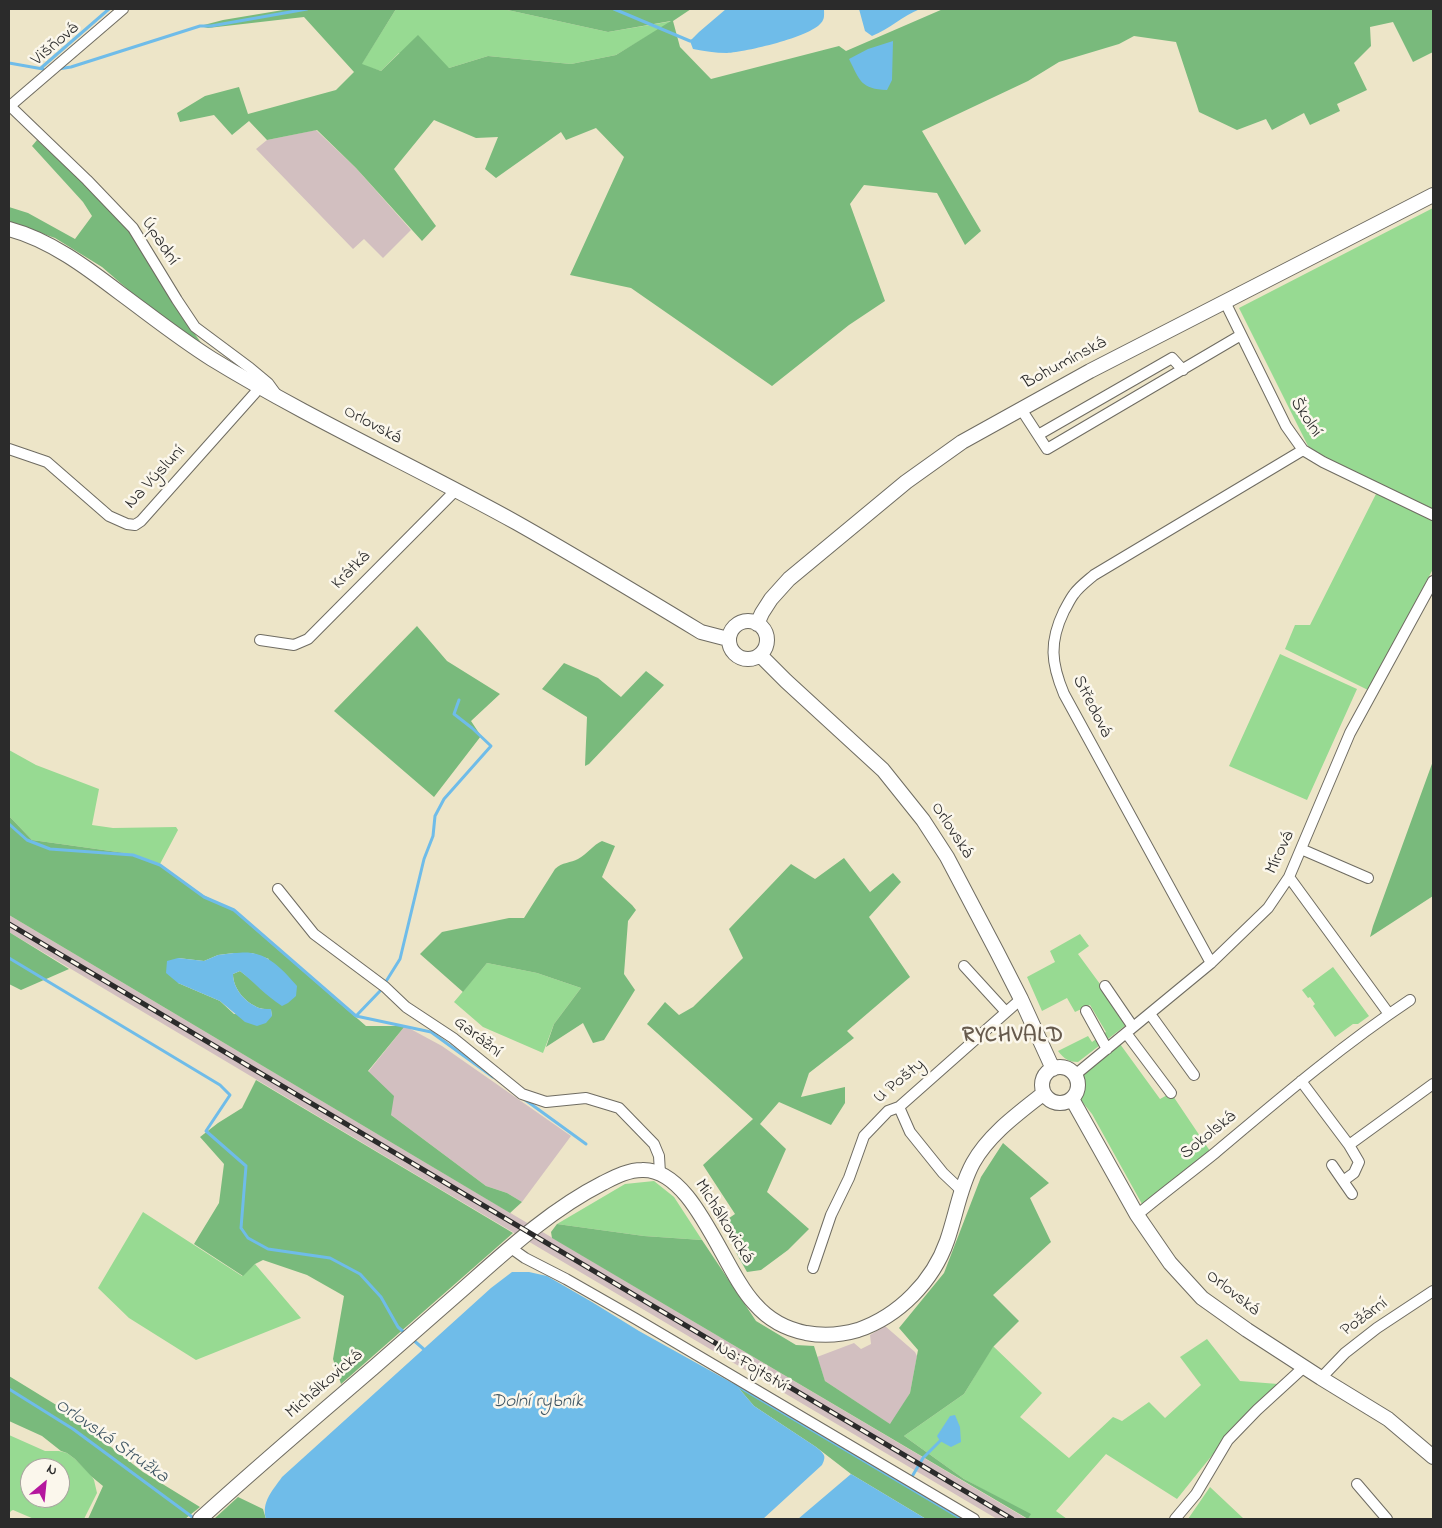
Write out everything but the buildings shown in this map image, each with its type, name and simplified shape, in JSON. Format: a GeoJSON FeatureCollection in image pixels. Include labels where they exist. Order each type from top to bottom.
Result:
{"type":"FeatureCollection","features":[{"type":"Feature","properties":{"kind":"main road","name":"Bohumínská"},"geometry":{"type":"LineString","coordinates":[[757,624],[771,599],[789,579],[906,482],[962,442],[1090,371],[1433,195]]}},
{"type":"Feature","properties":{"kind":"main road","name":"Orlovská"},"geometry":{"type":"LineString","coordinates":[[9,229],[40,240],[70,257],[99,276],[179,337],[212,359],[278,397],[533,533],[701,632],[728,639]]}},
{"type":"Feature","properties":{"kind":"main road"},"geometry":{"type":"LineString","coordinates":[[744,621],[757,624],[765,633],[767,639],[764,650],[760,655],[748,660],[736,656],[729,646],[728,639],[730,633],[738,623],[744,621]]}},
{"type":"Feature","properties":{"kind":"main road","name":"Orlovská"},"geometry":{"type":"LineString","coordinates":[[760,655],[786,682],[883,770],[923,820],[947,857],[1021,999],[1053,1069]]}},
{"type":"Feature","properties":{"kind":"main road"},"geometry":{"type":"LineString","coordinates":[[1066,1068],[1075,1075],[1078,1085],[1075,1095],[1067,1102],[1056,1102],[1044,1093],[1043,1081],[1045,1076],[1053,1069],[1066,1068]]}},
{"type":"Feature","properties":{"kind":"main road","name":"Michálkovická"},"geometry":{"type":"LineString","coordinates":[[200,1519],[528,1232],[608,1180],[634,1171],[643,1170],[660,1173],[678,1185],[692,1203],[741,1287],[763,1312],[782,1325],[800,1332],[821,1335],[848,1332],[869,1326],[914,1295],[932,1272],[943,1251],[973,1163],[999,1131],[1044,1093]]}},
{"type":"Feature","properties":{"kind":"main road","name":"Orlovská"},"geometry":{"type":"LineString","coordinates":[[1072,1099],[1137,1215],[1170,1264],[1202,1298],[1247,1330],[1388,1419],[1433,1457]]}},
{"type":"Feature","properties":{"kind":"street","name":"Višňová"},"geometry":{"type":"LineString","coordinates":[[9,106],[123,9]]}},
{"type":"Feature","properties":{"kind":"street","name":"Úpadní"},"geometry":{"type":"LineString","coordinates":[[9,106],[88,180],[134,228],[195,327],[268,383],[278,397]]}},
{"type":"Feature","properties":{"kind":"street","name":"Školní"},"geometry":{"type":"LineString","coordinates":[[1225,302],[1286,426],[1303,450],[1323,462],[1433,515]]}},
{"type":"Feature","properties":{"kind":"street"},"geometry":{"type":"LineString","coordinates":[[1021,409],[1047,449],[1242,335]]}},
{"type":"Feature","properties":{"kind":"street"},"geometry":{"type":"LineString","coordinates":[[1038,435],[1172,358],[1183,370]]}},
{"type":"Feature","properties":{"kind":"street","name":"Na Výsluní"},"geometry":{"type":"LineString","coordinates":[[9,449],[47,462],[109,516],[127,524],[135,525],[148,514],[255,393],[259,386]]}},
{"type":"Feature","properties":{"kind":"street","name":"Středová"},"geometry":{"type":"LineString","coordinates":[[1211,963],[1064,694],[1056,673],[1054,636],[1057,625],[1073,594],[1094,575],[1303,450]]}},
{"type":"Feature","properties":{"kind":"street","name":"Krátká"},"geometry":{"type":"LineString","coordinates":[[260,640],[294,645],[308,639],[455,491]]}},
{"type":"Feature","properties":{"kind":"street","name":"Mírová"},"geometry":{"type":"LineString","coordinates":[[1075,1075],[1211,963],[1268,908],[1290,877],[1350,733],[1433,581]]}},
{"type":"Feature","properties":{"kind":"street"},"geometry":{"type":"LineString","coordinates":[[1301,849],[1368,878]]}},
{"type":"Feature","properties":{"kind":"street"},"geometry":{"type":"LineString","coordinates":[[1290,877],[1389,1014]]}},
{"type":"Feature","properties":{"kind":"street","name":"Garážní"},"geometry":{"type":"LineString","coordinates":[[278,889],[314,934],[385,987],[406,1007],[453,1038],[522,1094],[546,1102],[586,1098],[619,1108],[654,1144],[659,1156],[660,1173]]}},
{"type":"Feature","properties":{"kind":"street"},"geometry":{"type":"LineString","coordinates":[[964,966],[1006,1012]]}},
{"type":"Feature","properties":{"kind":"street"},"geometry":{"type":"LineString","coordinates":[[1105,986],[1130,1030],[1171,1093]]}},
{"type":"Feature","properties":{"kind":"street","name":"U Pošty"},"geometry":{"type":"LineString","coordinates":[[813,1268],[831,1214],[849,1178],[864,1136],[888,1111],[899,1107],[1021,999]]}},
{"type":"Feature","properties":{"kind":"street","name":"Sokolská"},"geometry":{"type":"LineString","coordinates":[[1137,1215],[1301,1081],[1410,1000]]}},
{"type":"Feature","properties":{"kind":"street"},"geometry":{"type":"LineString","coordinates":[[1086,1011],[1107,1049]]}},
{"type":"Feature","properties":{"kind":"street"},"geometry":{"type":"LineString","coordinates":[[1150,1014],[1194,1075]]}},
{"type":"Feature","properties":{"kind":"street"},"geometry":{"type":"LineString","coordinates":[[1301,1081],[1349,1145],[1359,1162],[1354,1172],[1343,1181]]}},
{"type":"Feature","properties":{"kind":"street"},"geometry":{"type":"LineString","coordinates":[[1349,1145],[1433,1084]]}},
{"type":"Feature","properties":{"kind":"street"},"geometry":{"type":"LineString","coordinates":[[899,1107],[910,1132],[943,1173],[962,1191]]}},
{"type":"Feature","properties":{"kind":"street"},"geometry":{"type":"LineString","coordinates":[[1332,1165],[1352,1194]]}},
{"type":"Feature","properties":{"kind":"street","name":"Na Fojtství"},"geometry":{"type":"LineString","coordinates":[[511,1248],[524,1258],[566,1278],[636,1318],[974,1519]]}},
{"type":"Feature","properties":{"kind":"street","name":"Požární"},"geometry":{"type":"LineString","coordinates":[[1321,1378],[1345,1353],[1361,1340],[1433,1291]]}},
{"type":"Feature","properties":{"kind":"street"},"geometry":{"type":"LineString","coordinates":[[1175,1519],[1196,1494],[1228,1440],[1257,1410],[1304,1367]]}},
{"type":"Feature","properties":{"kind":"street"},"geometry":{"type":"LineString","coordinates":[[1357,1484],[1387,1519]]}},
{"type":"Feature","properties":{"kind":"shaded area"},"geometry":{"type":"Polygon","coordinates":[[[316,130],[356,168],[411,230],[383,258],[364,239],[353,249],[256,149],[267,140],[316,130]]]}},
{"type":"Feature","properties":{"kind":"shaded area"},"geometry":{"type":"Polygon","coordinates":[[[9,915],[1027,1519],[997,1519],[440,1189],[9,932],[9,915]]]}},
{"type":"Feature","properties":{"kind":"shaded area"},"geometry":{"type":"Polygon","coordinates":[[[405,1026],[442,1046],[571,1136],[522,1202],[507,1193],[486,1186],[391,1115],[368,1072],[405,1026]]]}},
{"type":"Feature","properties":{"kind":"shaded area"},"geometry":{"type":"Polygon","coordinates":[[[885,1326],[915,1352],[917,1356],[910,1393],[891,1425],[825,1381],[817,1357],[854,1343],[861,1349],[871,1344],[870,1335],[885,1326]]]}},
{"type":"Feature","properties":{"kind":"green space"},"geometry":{"type":"Polygon","coordinates":[[[289,9],[396,9],[362,64],[381,71],[418,35],[449,68],[488,56],[571,64],[616,55],[671,21],[608,32],[503,9],[691,9],[673,21],[680,47],[711,79],[839,46],[846,51],[943,9],[1433,9],[1433,52],[1413,62],[1393,22],[1370,27],[1371,46],[1354,63],[1367,90],[1337,104],[1340,111],[1310,125],[1304,113],[1272,130],[1266,119],[1237,130],[1199,112],[1176,42],[1134,36],[1119,44],[1059,62],[1028,81],[922,131],[981,231],[965,245],[937,193],[864,185],[850,204],[885,301],[849,325],[772,386],[631,288],[570,275],[624,157],[596,128],[566,140],[561,132],[496,178],[485,169],[498,137],[476,138],[434,120],[394,169],[436,226],[422,241],[356,168],[317,130],[267,140],[249,121],[232,135],[214,115],[180,122],[177,113],[205,96],[239,87],[248,114],[336,90],[354,72],[304,17],[208,28],[200,26],[223,20],[289,9]]]}},
{"type":"Feature","properties":{"kind":"green space"},"geometry":{"type":"Polygon","coordinates":[[[396,9],[503,9],[608,32],[673,21],[616,55],[571,64],[488,56],[449,68],[399,53],[381,71],[361,65],[396,9]]]}},
{"type":"Feature","properties":{"kind":"green space"},"geometry":{"type":"Polygon","coordinates":[[[37,140],[100,198],[128,229],[179,312],[202,344],[147,306],[102,267],[55,238],[9,222],[9,207],[28,213],[75,239],[92,216],[83,202],[32,146],[37,140]]]}},
{"type":"Feature","properties":{"kind":"green space"},"geometry":{"type":"Polygon","coordinates":[[[1433,208],[1433,509],[1324,457],[1308,446],[1239,308],[1433,208]]]}},
{"type":"Feature","properties":{"kind":"green space"},"geometry":{"type":"Polygon","coordinates":[[[1377,492],[1433,519],[1433,569],[1368,690],[1285,649],[1295,625],[1310,625],[1377,492]]]}},
{"type":"Feature","properties":{"kind":"green space"},"geometry":{"type":"Polygon","coordinates":[[[417,626],[447,661],[500,694],[471,721],[481,736],[434,797],[334,711],[417,626]]]}},
{"type":"Feature","properties":{"kind":"green space"},"geometry":{"type":"Polygon","coordinates":[[[1280,654],[1357,689],[1307,800],[1229,766],[1280,654]]]}},
{"type":"Feature","properties":{"kind":"green space"},"geometry":{"type":"Polygon","coordinates":[[[564,663],[598,678],[621,697],[646,671],[664,685],[585,766],[587,717],[542,689],[564,663]]]}},
{"type":"Feature","properties":{"kind":"green space"},"geometry":{"type":"Polygon","coordinates":[[[9,750],[36,765],[99,789],[92,825],[113,828],[176,827],[178,830],[160,864],[132,854],[32,840],[9,816],[9,750]]]}},
{"type":"Feature","properties":{"kind":"green space"},"geometry":{"type":"Polygon","coordinates":[[[1433,761],[1433,896],[1370,937],[1373,926],[1433,761]]]}},
{"type":"Feature","properties":{"kind":"green space"},"geometry":{"type":"Polygon","coordinates":[[[9,816],[32,840],[132,854],[160,864],[203,895],[234,911],[366,1026],[405,1026],[368,1071],[394,1096],[391,1115],[486,1186],[507,1193],[522,1202],[510,1213],[9,915],[9,816]],[[252,953],[218,955],[204,961],[178,958],[178,983],[220,1001],[234,1014],[272,1016],[271,1010],[258,1008],[246,1000],[233,979],[233,974],[240,971],[253,981],[269,959],[252,953]]]}},
{"type":"Feature","properties":{"kind":"green space"},"geometry":{"type":"Polygon","coordinates":[[[602,841],[615,846],[602,877],[636,910],[628,921],[624,974],[635,990],[604,1040],[593,1043],[583,1023],[546,1047],[554,1024],[581,988],[537,973],[487,963],[463,992],[420,954],[442,932],[509,918],[524,918],[555,869],[578,859],[602,841]]]}},
{"type":"Feature","properties":{"kind":"green space"},"geometry":{"type":"Polygon","coordinates":[[[844,858],[870,892],[893,873],[901,882],[869,917],[910,977],[847,1031],[854,1038],[809,1073],[801,1097],[845,1087],[845,1103],[831,1125],[779,1102],[760,1124],[786,1149],[767,1192],[809,1229],[788,1250],[761,1270],[747,1272],[722,1223],[735,1214],[703,1165],[753,1119],[647,1024],[665,1002],[679,1015],[693,1007],[743,958],[729,929],[791,864],[815,879],[844,858]]]}},
{"type":"Feature","properties":{"kind":"green space"},"geometry":{"type":"Polygon","coordinates":[[[9,932],[69,969],[21,990],[9,984],[9,932]]]}},
{"type":"Feature","properties":{"kind":"green space"},"geometry":{"type":"Polygon","coordinates":[[[1080,934],[1089,946],[1078,954],[1130,1022],[1078,1062],[1067,1060],[1058,1051],[1088,1036],[1092,1042],[1106,1032],[1090,1005],[1075,1012],[1067,998],[1042,1011],[1027,977],[1055,962],[1050,951],[1080,934]]]}},
{"type":"Feature","properties":{"kind":"green space"},"geometry":{"type":"Polygon","coordinates":[[[487,963],[537,973],[581,988],[554,1024],[543,1053],[483,1027],[454,1002],[487,963]]]}},
{"type":"Feature","properties":{"kind":"green space"},"geometry":{"type":"Polygon","coordinates":[[[1333,967],[1369,1016],[1358,1024],[1353,1024],[1335,1037],[1313,1006],[1315,1004],[1302,990],[1333,967]]]}},
{"type":"Feature","properties":{"kind":"green space"},"geometry":{"type":"Polygon","coordinates":[[[1120,1044],[1160,1099],[1171,1093],[1210,1151],[1142,1204],[1092,1114],[1080,1099],[1084,1086],[1082,1076],[1120,1044]]]}},
{"type":"Feature","properties":{"kind":"green space"},"geometry":{"type":"Polygon","coordinates":[[[256,1080],[513,1233],[341,1384],[333,1359],[344,1296],[307,1275],[263,1260],[255,1264],[243,1276],[194,1244],[219,1203],[224,1164],[200,1137],[242,1108],[256,1080]]]}},
{"type":"Feature","properties":{"kind":"green space"},"geometry":{"type":"Polygon","coordinates":[[[1003,1143],[1049,1183],[1030,1198],[1051,1242],[993,1295],[1019,1321],[993,1347],[964,1394],[904,1436],[964,1479],[1031,1514],[1028,1519],[552,1238],[551,1232],[557,1224],[644,1236],[702,1240],[756,1321],[796,1345],[814,1346],[825,1381],[890,1424],[910,1393],[918,1350],[899,1328],[944,1273],[981,1177],[1003,1143]]]}},
{"type":"Feature","properties":{"kind":"green space"},"geometry":{"type":"Polygon","coordinates":[[[654,1181],[674,1197],[702,1240],[644,1236],[557,1224],[625,1184],[654,1181]]]}},
{"type":"Feature","properties":{"kind":"green space"},"geometry":{"type":"Polygon","coordinates":[[[143,1212],[242,1276],[255,1264],[301,1318],[196,1360],[129,1318],[98,1288],[143,1212]]]}},
{"type":"Feature","properties":{"kind":"green space"},"geometry":{"type":"Polygon","coordinates":[[[1207,1339],[1240,1381],[1278,1384],[1238,1425],[1177,1499],[1106,1454],[1056,1511],[1067,1519],[1028,1519],[1030,1515],[964,1479],[904,1436],[964,1394],[993,1346],[1042,1393],[1020,1417],[1069,1458],[1113,1417],[1122,1421],[1149,1402],[1165,1418],[1201,1385],[1180,1357],[1207,1339]]]}},
{"type":"Feature","properties":{"kind":"green space"},"geometry":{"type":"Polygon","coordinates":[[[9,1376],[71,1414],[143,1472],[200,1507],[185,1519],[88,1519],[103,1486],[67,1453],[61,1451],[42,1436],[9,1421],[9,1376]]]}},
{"type":"Feature","properties":{"kind":"green space"},"geometry":{"type":"Polygon","coordinates":[[[736,1385],[963,1519],[926,1519],[851,1474],[816,1447],[754,1406],[736,1385]]]}},
{"type":"Feature","properties":{"kind":"green space"},"geometry":{"type":"Polygon","coordinates":[[[9,1435],[45,1451],[67,1453],[94,1480],[97,1493],[84,1519],[34,1519],[13,1510],[9,1514],[9,1435]]]}},
{"type":"Feature","properties":{"kind":"green space"},"geometry":{"type":"Polygon","coordinates":[[[1210,1487],[1244,1519],[1188,1519],[1210,1487]]]}},
{"type":"Feature","properties":{"kind":"green space"},"geometry":{"type":"Polygon","coordinates":[[[238,1497],[263,1509],[266,1519],[214,1519],[238,1497]]]}},
{"type":"Feature","properties":{"kind":"water"},"geometry":{"type":"Polygon","coordinates":[[[726,9],[824,9],[824,16],[821,23],[815,28],[762,47],[727,53],[693,49],[690,41],[726,9]]]}},
{"type":"Feature","properties":{"kind":"water"},"geometry":{"type":"Polygon","coordinates":[[[859,9],[920,9],[872,36],[865,31],[859,9]]]}},
{"type":"Feature","properties":{"kind":"water"},"geometry":{"type":"Polygon","coordinates":[[[893,41],[892,80],[887,90],[866,86],[859,78],[849,59],[868,49],[893,41]]]}},
{"type":"Feature","properties":{"kind":"water"},"geometry":{"type":"Polygon","coordinates":[[[251,953],[265,957],[282,970],[297,986],[296,996],[282,1006],[240,971],[233,974],[237,988],[246,1000],[258,1008],[271,1009],[272,1016],[266,1023],[257,1026],[245,1022],[220,1001],[178,983],[166,973],[167,961],[178,958],[204,961],[218,955],[251,953]]]}},
{"type":"Feature","properties":{"kind":"water","name":"Dolní rybník"},"geometry":{"type":"Polygon","coordinates":[[[512,1272],[529,1272],[547,1276],[639,1331],[736,1385],[754,1406],[821,1451],[824,1455],[822,1465],[763,1519],[266,1519],[266,1502],[282,1477],[491,1288],[512,1272]]]}},
{"type":"Feature","properties":{"kind":"water"},"geometry":{"type":"Polygon","coordinates":[[[955,1415],[960,1427],[961,1442],[951,1447],[940,1441],[937,1436],[950,1416],[955,1415]]]}},
{"type":"Feature","properties":{"kind":"water"},"geometry":{"type":"Polygon","coordinates":[[[851,1474],[926,1519],[798,1519],[851,1474]]]}},
{"type":"Feature","properties":{"kind":"waterway"},"geometry":{"type":"LineString","coordinates":[[41,68],[109,9]]}},
{"type":"Feature","properties":{"kind":"waterway"},"geometry":{"type":"LineString","coordinates":[[58,69],[71,67],[200,26],[211,26],[307,9]]}},
{"type":"Feature","properties":{"kind":"waterway"},"geometry":{"type":"LineString","coordinates":[[614,9],[692,41]]}},
{"type":"Feature","properties":{"kind":"waterway"},"geometry":{"type":"LineString","coordinates":[[9,63],[43,69]]}},
{"type":"Feature","properties":{"kind":"waterway"},"geometry":{"type":"LineString","coordinates":[[356,1016],[380,991],[400,959],[424,859],[433,836],[435,816],[444,799],[491,746],[454,714],[459,700]]}},
{"type":"Feature","properties":{"kind":"waterway"},"geometry":{"type":"LineString","coordinates":[[9,824],[27,840],[50,849],[133,855],[160,865],[204,897],[234,910],[356,1016],[431,1032],[493,1077]]}},
{"type":"Feature","properties":{"kind":"waterway"},"geometry":{"type":"LineString","coordinates":[[9,958],[220,1085],[230,1095],[206,1131],[246,1166],[241,1228],[248,1238],[268,1249],[330,1258],[360,1274],[381,1297],[398,1327],[406,1334]]}},
{"type":"Feature","properties":{"kind":"waterway"},"geometry":{"type":"LineString","coordinates":[[524,1099],[586,1144]]}},
{"type":"Feature","properties":{"kind":"waterway"},"geometry":{"type":"LineString","coordinates":[[411,1338],[427,1352]]}},
{"type":"Feature","properties":{"kind":"waterway"},"geometry":{"type":"LineString","coordinates":[[732,1385],[736,1385],[962,1519]]}},
{"type":"Feature","properties":{"kind":"waterway","name":"Orlovská Stružka"},"geometry":{"type":"LineString","coordinates":[[9,1389],[73,1429],[195,1519]]}},
{"type":"Feature","properties":{"kind":"waterway"},"geometry":{"type":"LineString","coordinates":[[910,1480],[923,1458],[940,1441]]}},
{"type":"Feature","properties":{"kind":"railway"},"geometry":{"type":"LineString","coordinates":[[9,924],[1012,1519]]}},
{"type":"Feature","properties":{"kind":"district","name":"RYCHVALD"},"geometry":{"type":"Point","coordinates":[1013,1037]}}]}
